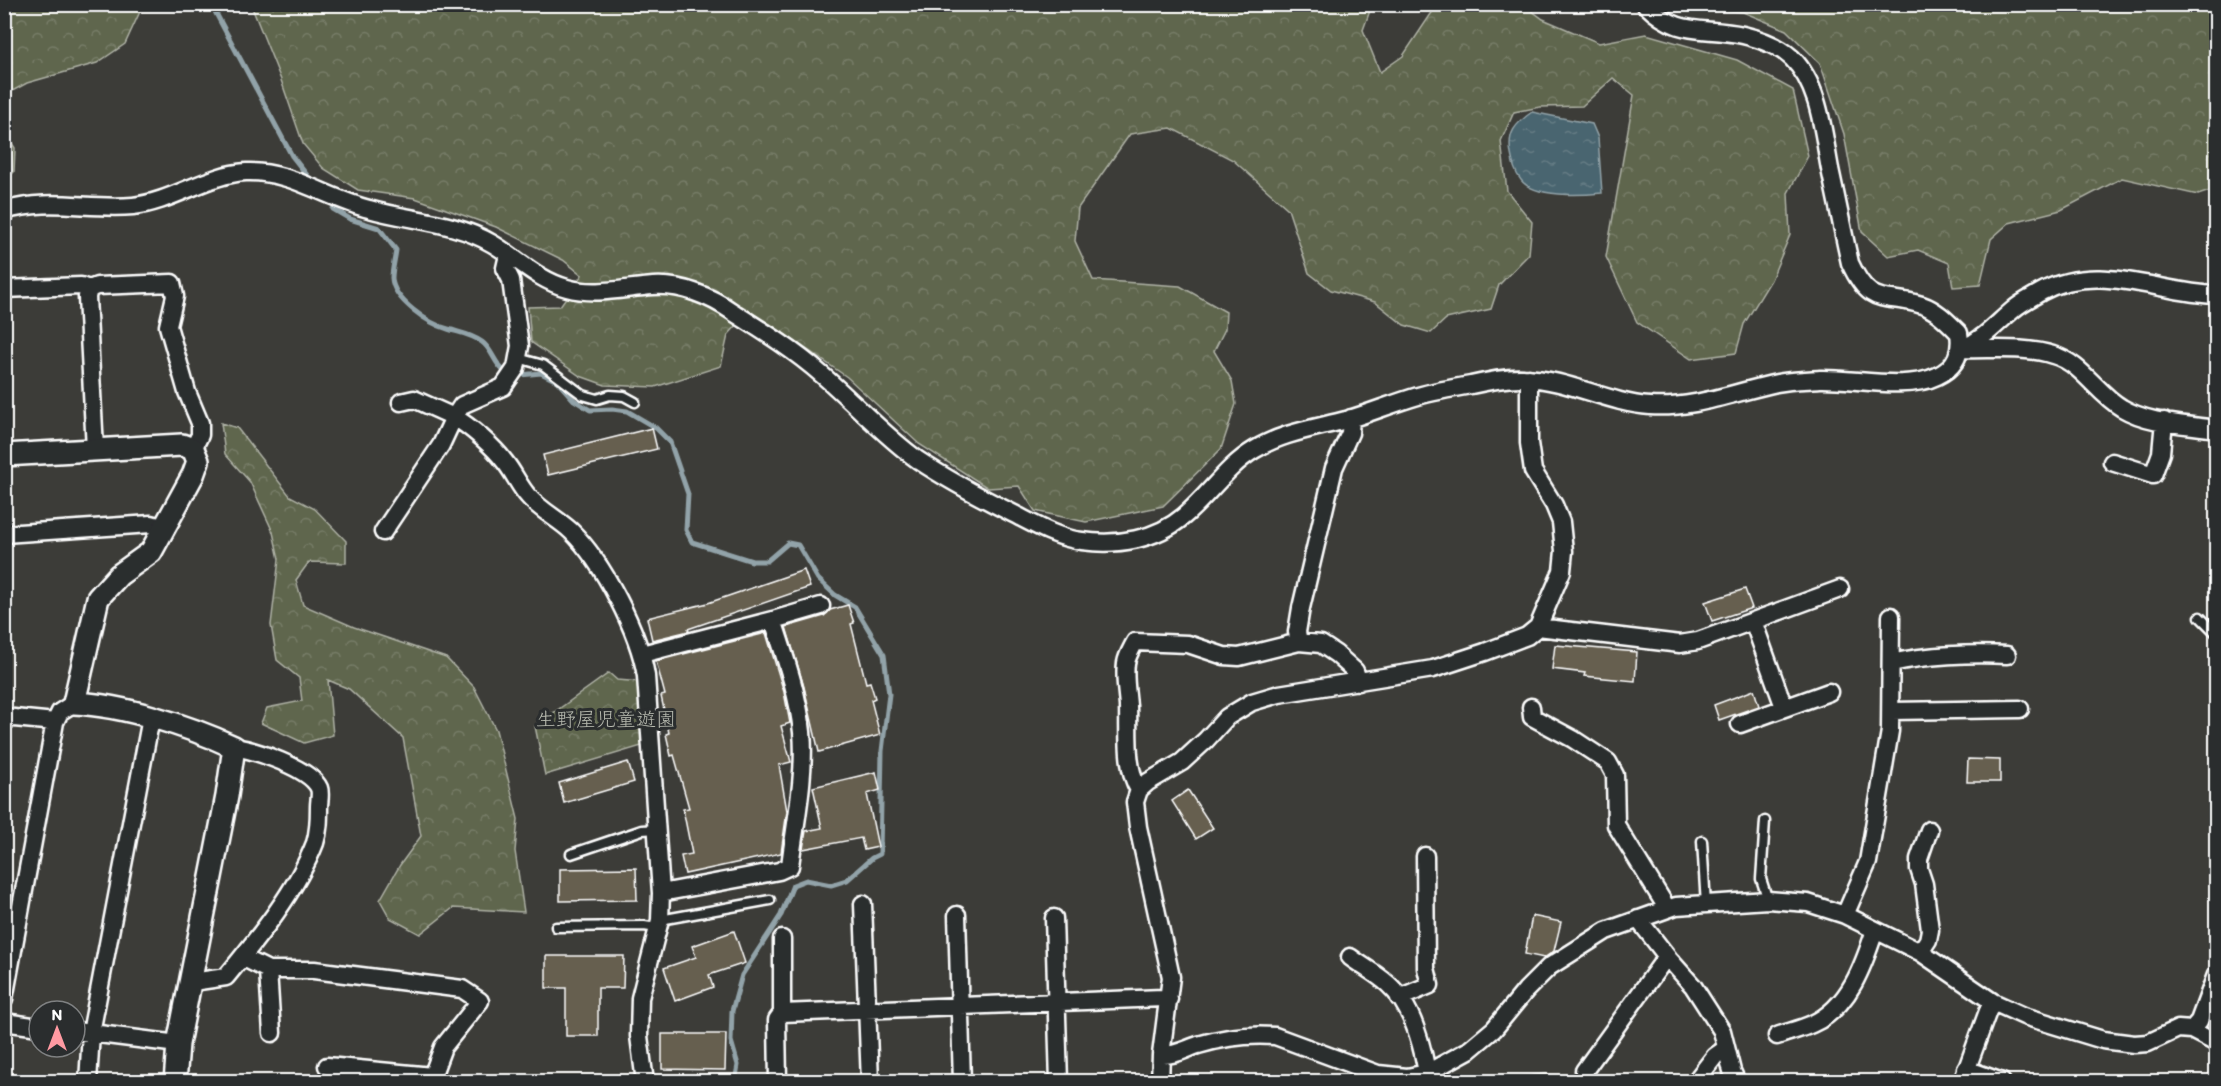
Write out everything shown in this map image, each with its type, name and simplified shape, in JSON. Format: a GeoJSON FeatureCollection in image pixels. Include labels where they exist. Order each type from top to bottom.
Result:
{"type":"FeatureCollection","features":[{"type":"Feature","properties":{"kind":"street"},"geometry":{"type":"LineString","coordinates":[[4,211],[28,204],[136,206],[159,201],[222,177],[244,172],[268,174],[369,209],[420,218],[460,229],[493,244],[540,277],[567,288],[617,291],[656,285],[676,287],[703,295],[729,309],[816,369],[896,443],[920,461],[970,491],[1047,531],[1077,541],[1103,542],[1139,539],[1160,531],[1182,519],[1229,469],[1254,450],[1275,440],[1422,395],[1509,378],[1556,381],[1636,405],[1659,407],[1702,401],[1781,382],[1822,379],[1917,383],[1939,376],[1953,364],[1961,349],[1959,333],[1937,312],[1921,304],[1888,300],[1871,293],[1858,282],[1850,263],[1818,106],[1807,78],[1792,58],[1772,44],[1743,35],[1693,30],[1674,25],[1655,14],[1646,4]]}},
{"type":"Feature","properties":{"kind":"street"},"geometry":{"type":"LineString","coordinates":[[383,532],[441,446],[462,405],[503,387],[516,368],[520,346],[512,280],[505,268],[508,255]]}},
{"type":"Feature","properties":{"kind":"street"},"geometry":{"type":"LineString","coordinates":[[1961,349],[1982,339],[2015,308],[2044,290],[2073,281],[2094,278],[2122,279],[2182,292],[2217,295]]}},
{"type":"Feature","properties":{"kind":"street"},"geometry":{"type":"LineString","coordinates":[[4,289],[81,286],[89,289],[97,286],[172,283],[175,296],[168,326],[187,392],[200,423],[200,435],[193,449]]}},
{"type":"Feature","properties":{"kind":"street"},"geometry":{"type":"LineString","coordinates":[[89,289],[87,297],[94,449]]}},
{"type":"Feature","properties":{"kind":"street"},"geometry":{"type":"LineString","coordinates":[[1961,349],[2026,349],[2056,355],[2080,370],[2120,407],[2137,416],[2217,429]]}},
{"type":"Feature","properties":{"kind":"street"},"geometry":{"type":"LineString","coordinates":[[1160,1082],[1170,977],[1138,827],[1135,802],[1138,790],[1182,762],[1227,717],[1252,702],[1279,694],[1433,669],[1527,636],[1538,627],[1562,571],[1564,551],[1561,522],[1554,505],[1533,471],[1529,443],[1529,378]]}},
{"type":"Feature","properties":{"kind":"street"},"geometry":{"type":"LineString","coordinates":[[401,402],[414,399],[464,422],[504,460],[529,497],[572,532],[594,559],[631,624],[642,654],[646,676],[661,892],[658,924],[640,998],[639,1036],[645,1082]]}},
{"type":"Feature","properties":{"kind":"street"},"geometry":{"type":"LineString","coordinates":[[1299,642],[1297,632],[1304,596],[1334,468],[1350,433],[1351,418]]}},
{"type":"Feature","properties":{"kind":"street"},"geometry":{"type":"LineString","coordinates":[[2112,462],[2153,475],[2161,453],[2164,421]]}},
{"type":"Feature","properties":{"kind":"street"},"geometry":{"type":"LineString","coordinates":[[4,455],[182,445],[193,449],[198,461],[151,552],[119,575],[98,598],[74,703]]}},
{"type":"Feature","properties":{"kind":"street"},"geometry":{"type":"LineString","coordinates":[[4,534],[151,524],[165,528]]}},
{"type":"Feature","properties":{"kind":"street"},"geometry":{"type":"LineString","coordinates":[[1538,627],[1680,644],[1698,641],[1840,589]]}},
{"type":"Feature","properties":{"kind":"street"},"geometry":{"type":"LineString","coordinates":[[642,654],[821,606]]}},
{"type":"Feature","properties":{"kind":"street"},"geometry":{"type":"LineString","coordinates":[[1845,915],[1868,862],[1890,731],[1891,616]]}},
{"type":"Feature","properties":{"kind":"street"},"geometry":{"type":"LineString","coordinates":[[661,892],[778,871],[790,866],[800,778],[802,735],[797,694],[773,620]]}},
{"type":"Feature","properties":{"kind":"street"},"geometry":{"type":"LineString","coordinates":[[1753,621],[1784,707]]}},
{"type":"Feature","properties":{"kind":"street"},"geometry":{"type":"LineString","coordinates":[[1138,790],[1134,783],[1128,738],[1128,704],[1125,686],[1126,660],[1135,642],[1188,644],[1224,656],[1239,657],[1299,642],[1321,644],[1355,671],[1359,682]]}},
{"type":"Feature","properties":{"kind":"street"},"geometry":{"type":"LineString","coordinates":[[1891,663],[1989,654],[2007,655]]}},
{"type":"Feature","properties":{"kind":"street"},"geometry":{"type":"LineString","coordinates":[[1740,724],[1829,692]]}},
{"type":"Feature","properties":{"kind":"street"},"geometry":{"type":"LineString","coordinates":[[4,999],[55,722],[60,712],[74,703],[92,704],[151,718],[214,738],[234,747],[247,749],[310,777],[320,789],[319,825],[314,843],[290,891],[225,977],[190,980]]}},
{"type":"Feature","properties":{"kind":"street"},"geometry":{"type":"LineString","coordinates":[[1531,707],[1532,717],[1608,762],[1615,775],[1617,825],[1667,908]]}},
{"type":"Feature","properties":{"kind":"street"},"geometry":{"type":"LineString","coordinates":[[1891,711],[2020,709]]}},
{"type":"Feature","properties":{"kind":"street"},"geometry":{"type":"LineString","coordinates":[[4,717],[55,722]]}},
{"type":"Feature","properties":{"kind":"street"},"geometry":{"type":"LineString","coordinates":[[87,1014],[151,718]]}},
{"type":"Feature","properties":{"kind":"street"},"geometry":{"type":"LineString","coordinates":[[175,1082],[178,1044],[227,796],[234,747]]}},
{"type":"Feature","properties":{"kind":"street"},"geometry":{"type":"LineString","coordinates":[[1920,952],[1928,940],[1930,930],[1918,859],[1929,830]]}},
{"type":"Feature","properties":{"kind":"street"},"geometry":{"type":"LineString","coordinates":[[1400,998],[1430,985],[1426,968],[1425,856]]}},
{"type":"Feature","properties":{"kind":"street"},"geometry":{"type":"LineString","coordinates":[[1161,1055],[1168,1055],[1200,1044],[1258,1035],[1275,1036],[1378,1074],[1407,1077],[1427,1073],[1469,1050],[1494,1029],[1526,990],[1549,967],[1605,931],[1667,908],[1768,900],[1808,903],[1845,915],[1920,952],[1993,1002],[2035,1019],[2103,1040],[2134,1044],[2148,1043],[2178,1029],[2191,1030],[2217,1043]]}},
{"type":"Feature","properties":{"kind":"street"},"geometry":{"type":"LineString","coordinates":[[863,904],[870,1082]]}},
{"type":"Feature","properties":{"kind":"street"},"geometry":{"type":"LineString","coordinates":[[957,915],[962,1082]]}},
{"type":"Feature","properties":{"kind":"street"},"geometry":{"type":"LineString","coordinates":[[1054,918],[1059,1082]]}},
{"type":"Feature","properties":{"kind":"street"},"geometry":{"type":"LineString","coordinates":[[1638,919],[1693,986],[1722,1031],[1725,1049],[1737,1082]]}},
{"type":"Feature","properties":{"kind":"street"},"geometry":{"type":"LineString","coordinates":[[1777,1036],[1814,1023],[1830,1012],[1850,990],[1875,930]]}},
{"type":"Feature","properties":{"kind":"street"},"geometry":{"type":"LineString","coordinates":[[778,1082],[777,1020],[782,1013],[782,939]]}},
{"type":"Feature","properties":{"kind":"street"},"geometry":{"type":"LineString","coordinates":[[242,957],[268,970],[314,970],[462,988],[480,1001],[442,1047],[431,1079],[327,1066]]}},
{"type":"Feature","properties":{"kind":"street"},"geometry":{"type":"LineString","coordinates":[[1350,957],[1389,985],[1400,998],[1417,1033],[1427,1073]]}},
{"type":"Feature","properties":{"kind":"street"},"geometry":{"type":"LineString","coordinates":[[1584,1071],[1662,963],[1669,959]]}},
{"type":"Feature","properties":{"kind":"street"},"geometry":{"type":"LineString","coordinates":[[268,970],[272,1033]]}},
{"type":"Feature","properties":{"kind":"street"},"geometry":{"type":"LineString","coordinates":[[2191,1030],[2199,1021],[2217,975]]}},
{"type":"Feature","properties":{"kind":"street"},"geometry":{"type":"LineString","coordinates":[[782,1013],[1056,1001],[1169,999]]}},
{"type":"Feature","properties":{"kind":"street"},"geometry":{"type":"LineString","coordinates":[[1993,1002],[1964,1075],[2001,1082]]}},
{"type":"Feature","properties":{"kind":"street"},"geometry":{"type":"LineString","coordinates":[[4,1022],[27,1025]]}},
{"type":"Feature","properties":{"kind":"street"},"geometry":{"type":"LineString","coordinates":[[87,1033],[178,1044]]}},
{"type":"Feature","properties":{"kind":"street"},"geometry":{"type":"LineString","coordinates":[[1695,1082],[1715,1056],[1725,1049]]}},
{"type":"Feature","properties":{"kind":"street"},"geometry":{"type":"LineString","coordinates":[[86,1059],[88,1082]]}},
{"type":"Feature","properties":{"kind":"lane"},"geometry":{"type":"LineString","coordinates":[[518,358],[543,365],[583,395],[597,399],[610,395],[624,396],[635,402]]}},
{"type":"Feature","properties":{"kind":"lane"},"geometry":{"type":"LineString","coordinates":[[2200,617],[2217,633]]}},
{"type":"Feature","properties":{"kind":"lane"},"geometry":{"type":"LineString","coordinates":[[1765,821],[1761,879],[1768,900]]}},
{"type":"Feature","properties":{"kind":"lane"},"geometry":{"type":"LineString","coordinates":[[571,854],[642,830],[657,829]]}},
{"type":"Feature","properties":{"kind":"lane"},"geometry":{"type":"LineString","coordinates":[[1702,842],[1706,904]]}},
{"type":"Feature","properties":{"kind":"lane"},"geometry":{"type":"LineString","coordinates":[[556,927],[644,926],[770,900]]}},
{"type":"Feature","properties":{"kind":"green space"},"geometry":{"type":"Polygon","coordinates":[[[5,4],[143,5],[125,44],[97,63],[27,83],[5,95],[5,4]]]}},
{"type":"Feature","properties":{"kind":"green space"},"geometry":{"type":"Polygon","coordinates":[[[251,5],[1372,5],[1363,30],[1380,72],[1403,56],[1437,5],[1524,5],[1543,19],[1599,43],[1646,34],[1737,60],[1793,90],[1808,156],[1788,193],[1790,235],[1771,280],[1744,324],[1736,353],[1691,359],[1637,322],[1606,257],[1634,95],[1613,78],[1582,106],[1540,107],[1514,112],[1501,141],[1507,191],[1532,222],[1529,254],[1499,285],[1491,309],[1446,319],[1431,333],[1404,325],[1375,302],[1331,290],[1309,273],[1288,209],[1233,160],[1171,128],[1130,134],[1078,208],[1075,241],[1093,280],[1180,286],[1226,312],[1225,329],[1214,351],[1232,381],[1236,404],[1221,449],[1163,506],[1086,522],[1035,511],[1019,486],[988,488],[919,444],[847,377],[770,324],[747,314],[728,335],[721,366],[655,387],[605,385],[580,376],[531,342],[528,307],[560,306],[582,275],[563,260],[496,227],[415,198],[358,190],[323,168],[303,144],[281,80],[251,5]]]}},
{"type":"Feature","properties":{"kind":"green space"},"geometry":{"type":"Polygon","coordinates":[[[1674,5],[2216,5],[2216,189],[2198,195],[2122,178],[2061,210],[2009,223],[1991,239],[1980,285],[1953,287],[1949,263],[1918,250],[1888,256],[1862,232],[1844,134],[1820,63],[1786,30],[1743,12],[1675,7],[1674,5]]]}},
{"type":"Feature","properties":{"kind":"green space"},"geometry":{"type":"Polygon","coordinates":[[[5,132],[15,148],[14,172],[5,180],[5,132]]]}},
{"type":"Feature","properties":{"kind":"green space"},"geometry":{"type":"Polygon","coordinates":[[[221,423],[237,428],[290,496],[315,509],[346,541],[346,563],[309,562],[296,580],[303,605],[354,627],[446,658],[474,687],[496,730],[518,819],[515,851],[524,912],[453,908],[420,934],[390,918],[380,900],[400,865],[421,836],[403,738],[349,689],[328,680],[333,735],[304,743],[261,723],[267,708],[302,701],[299,678],[277,660],[271,625],[279,559],[273,532],[250,482],[225,454],[221,423]]]}},
{"type":"Feature","properties":{"kind":"green space","name":"生野屋児童遊園"},"geometry":{"type":"Polygon","coordinates":[[[609,673],[617,680],[642,682],[645,745],[545,775],[535,726],[609,673]]]}},
{"type":"Feature","properties":{"kind":"green space"},"geometry":{"type":"Polygon","coordinates":[[[1546,1074],[1571,1081],[1504,1081],[1508,1078],[1546,1074]]]}},
{"type":"Feature","properties":{"kind":"water"},"geometry":{"type":"Polygon","coordinates":[[[1532,112],[1592,124],[1598,138],[1602,193],[1571,195],[1547,193],[1527,186],[1521,180],[1513,165],[1510,140],[1517,125],[1532,112]]]}},
{"type":"Feature","properties":{"kind":"building"},"geometry":{"type":"Polygon","coordinates":[[[652,428],[657,449],[548,475],[543,455],[652,428]]]}},
{"type":"Feature","properties":{"kind":"building"},"geometry":{"type":"Polygon","coordinates":[[[804,570],[810,587],[688,629],[689,631],[652,640],[647,618],[708,603],[804,570]]]}},
{"type":"Feature","properties":{"kind":"building"},"geometry":{"type":"Polygon","coordinates":[[[1745,589],[1752,608],[1712,621],[1705,602],[1745,589]]]}},
{"type":"Feature","properties":{"kind":"building"},"geometry":{"type":"Polygon","coordinates":[[[848,605],[866,683],[870,682],[875,698],[871,700],[880,735],[819,752],[804,687],[786,627],[824,616],[830,610],[848,605]]]}},
{"type":"Feature","properties":{"kind":"building"},"geometry":{"type":"Polygon","coordinates":[[[766,633],[784,692],[790,723],[781,726],[791,762],[779,765],[787,811],[781,853],[685,874],[681,856],[692,854],[683,809],[689,808],[666,734],[669,733],[661,696],[665,695],[656,661],[766,633]]]}},
{"type":"Feature","properties":{"kind":"building"},"geometry":{"type":"Polygon","coordinates":[[[1555,645],[1637,652],[1635,681],[1584,676],[1585,673],[1552,669],[1555,645]]]}},
{"type":"Feature","properties":{"kind":"building"},"geometry":{"type":"Polygon","coordinates":[[[1754,690],[1759,706],[1719,720],[1714,705],[1754,690]]]}},
{"type":"Feature","properties":{"kind":"building"},"geometry":{"type":"Polygon","coordinates":[[[1968,759],[2000,760],[2000,782],[1967,782],[1968,759]]]}},
{"type":"Feature","properties":{"kind":"building"},"geometry":{"type":"Polygon","coordinates":[[[628,762],[634,782],[564,803],[559,783],[628,762]]]}},
{"type":"Feature","properties":{"kind":"building"},"geometry":{"type":"Polygon","coordinates":[[[876,772],[880,790],[867,794],[878,847],[864,850],[861,838],[803,849],[806,831],[822,828],[813,787],[876,772]]]}},
{"type":"Feature","properties":{"kind":"building"},"geometry":{"type":"Polygon","coordinates":[[[1188,790],[1213,828],[1196,839],[1172,801],[1188,790]]]}},
{"type":"Feature","properties":{"kind":"building"},"geometry":{"type":"Polygon","coordinates":[[[636,868],[637,900],[560,901],[560,869],[636,868]]]}},
{"type":"Feature","properties":{"kind":"building"},"geometry":{"type":"Polygon","coordinates":[[[1532,916],[1561,922],[1554,951],[1544,958],[1525,954],[1532,916]]]}},
{"type":"Feature","properties":{"kind":"building"},"geometry":{"type":"Polygon","coordinates":[[[734,931],[745,963],[709,975],[713,987],[675,1001],[664,968],[696,957],[692,946],[734,931]]]}},
{"type":"Feature","properties":{"kind":"building"},"geometry":{"type":"Polygon","coordinates":[[[546,956],[624,956],[623,988],[598,988],[598,1036],[566,1036],[566,988],[546,988],[546,956]]]}},
{"type":"Feature","properties":{"kind":"building"},"geometry":{"type":"Polygon","coordinates":[[[662,1034],[726,1034],[725,1070],[662,1069],[662,1034]]]}},
{"type":"Feature","properties":{"kind":"waterway"},"geometry":{"type":"LineString","coordinates":[[211,4],[292,156],[310,179]]}},
{"type":"Feature","properties":{"kind":"waterway"},"geometry":{"type":"LineString","coordinates":[[333,209],[350,219],[379,228],[396,250],[392,271],[394,286],[398,295],[413,310],[431,322],[470,335],[482,342],[504,371]]}},
{"type":"Feature","properties":{"kind":"waterway"},"geometry":{"type":"LineString","coordinates":[[520,375],[541,373],[557,381],[574,400],[590,410],[627,411],[656,428],[670,442],[688,494],[686,530],[692,542],[752,561],[767,561],[788,543],[798,545],[818,579],[835,595],[855,607],[884,655],[889,694],[882,751],[880,854],[872,858],[847,880],[831,885],[806,880],[793,885],[781,915],[742,975],[732,1011],[731,1041],[738,1065],[735,1082]]}}]}
